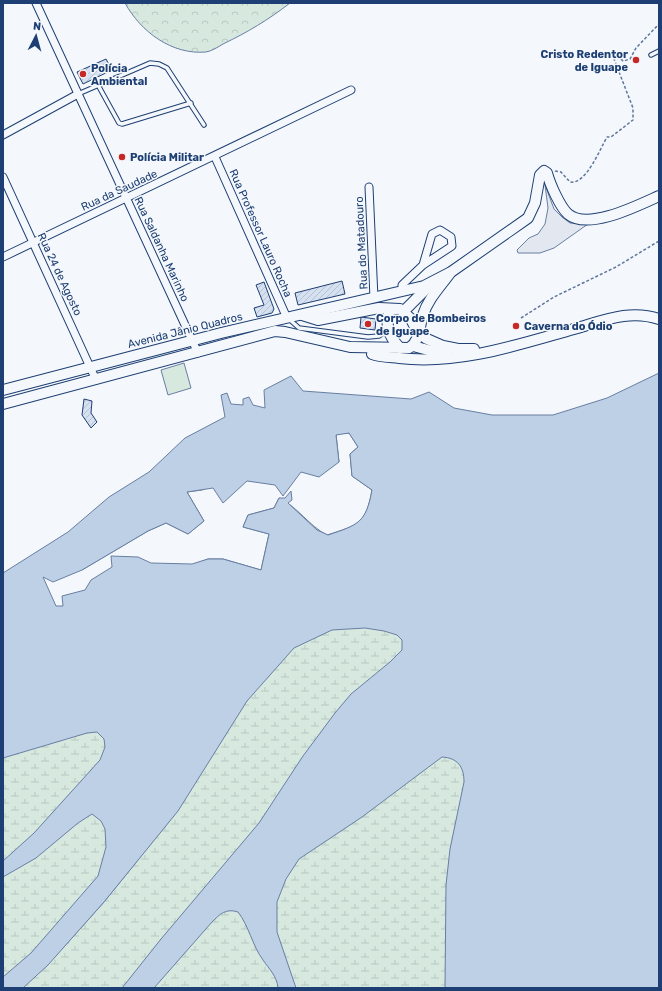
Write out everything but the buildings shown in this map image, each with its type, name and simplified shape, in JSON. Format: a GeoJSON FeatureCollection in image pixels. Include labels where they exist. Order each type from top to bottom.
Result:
{"type":"FeatureCollection","features":[{"type":"Feature","properties":{"kind":"main road"},"geometry":{"type":"LineString","coordinates":[[413,346],[417,341],[422,316],[428,301],[451,272],[528,218],[534,203],[541,173],[546,171],[564,210],[576,219],[592,219],[615,214],[631,209],[659,196]]}},
{"type":"Feature","properties":{"kind":"main road","name":"Avenida Jânio Quadros"},"geometry":{"type":"LineString","coordinates":[[3,390],[220,333],[424,286],[451,272]]}},
{"type":"Feature","properties":{"kind":"main road"},"geometry":{"type":"LineString","coordinates":[[400,348],[392,341],[388,330],[387,318],[390,310],[400,310],[414,300],[437,278]]}},
{"type":"Feature","properties":{"kind":"main road"},"geometry":{"type":"LineString","coordinates":[[402,291],[414,300],[422,316]]}},
{"type":"Feature","properties":{"kind":"main road"},"geometry":{"type":"LineString","coordinates":[[300,315],[318,320],[414,300]]}},
{"type":"Feature","properties":{"kind":"main road"},"geometry":{"type":"LineString","coordinates":[[379,308],[400,310],[411,320],[418,333],[443,346],[458,349],[506,349]]}},
{"type":"Feature","properties":{"kind":"main road"},"geometry":{"type":"LineString","coordinates":[[3,404],[225,346],[263,334],[285,332],[318,341],[350,347],[375,355],[417,360],[438,360],[506,349],[628,314],[649,315],[659,319]]}},
{"type":"Feature","properties":{"kind":"main road"},"geometry":{"type":"LineString","coordinates":[[220,333],[225,346]]}},
{"type":"Feature","properties":{"kind":"main road"},"geometry":{"type":"LineString","coordinates":[[350,347],[400,348],[413,346],[443,355],[457,356]]}},
{"type":"Feature","properties":{"kind":"street","name":"Rua Saldanha Marinho"},"geometry":{"type":"LineString","coordinates":[[36,3],[198,353]]}},
{"type":"Feature","properties":{"kind":"street","name":"Rua da Saudade"},"geometry":{"type":"LineString","coordinates":[[3,257],[127,199],[352,90]]}},
{"type":"Feature","properties":{"kind":"street"},"geometry":{"type":"LineString","coordinates":[[3,134],[78,94]]}},
{"type":"Feature","properties":{"kind":"street","name":"Rua Professor Lauro Rocha"},"geometry":{"type":"LineString","coordinates":[[214,157],[287,318]]}},
{"type":"Feature","properties":{"kind":"street","name":"Rua 24 de Agosto"},"geometry":{"type":"LineString","coordinates":[[3,177],[96,380]]}},
{"type":"Feature","properties":{"kind":"street","name":"Rua do Matadouro"},"geometry":{"type":"LineString","coordinates":[[369,187],[374,298]]}},
{"type":"Feature","properties":{"kind":"street"},"geometry":{"type":"LineString","coordinates":[[402,291],[402,285],[423,265],[452,246],[450,237],[440,230],[432,234],[423,265]]}},
{"type":"Feature","properties":{"kind":"lane"},"geometry":{"type":"LineString","coordinates":[[651,55],[659,51]]}},
{"type":"Feature","properties":{"kind":"lane"},"geometry":{"type":"LineString","coordinates":[[78,94],[150,63],[159,64],[167,68],[204,125]]}},
{"type":"Feature","properties":{"kind":"lane"},"geometry":{"type":"LineString","coordinates":[[98,85],[118,123],[122,124],[191,103]]}},
{"type":"Feature","properties":{"kind":"lane"},"geometry":{"type":"LineString","coordinates":[[287,318],[299,328],[368,337],[379,336],[388,330]]}},
{"type":"Feature","properties":{"kind":"lane"},"geometry":{"type":"LineString","coordinates":[[317,330],[318,341]]}},
{"type":"Feature","properties":{"kind":"path"},"geometry":{"type":"LineString","coordinates":[[548,175],[552,172],[559,171],[567,180],[573,183],[583,178],[587,170],[592,166],[600,154],[608,137],[611,137],[633,120],[633,108],[614,60],[619,57],[623,61],[630,59],[636,48],[659,24]]}},
{"type":"Feature","properties":{"kind":"path"},"geometry":{"type":"LineString","coordinates":[[521,318],[554,297],[616,267],[659,240]]}},
{"type":"Feature","properties":{"kind":"green space"},"geometry":{"type":"Polygon","coordinates":[[[125,3],[290,3],[274,15],[215,49],[206,52],[193,52],[181,50],[159,40],[140,23],[125,3]]]}},
{"type":"Feature","properties":{"kind":"green space"},"geometry":{"type":"Polygon","coordinates":[[[184,363],[191,388],[168,395],[161,370],[184,363]]]}},
{"type":"Feature","properties":{"kind":"green space"},"geometry":{"type":"Polygon","coordinates":[[[370,411],[560,988],[3,988],[3,597],[56,606],[61,613],[208,559],[223,559],[261,570],[269,534],[243,527],[248,515],[274,508],[279,498],[292,506],[315,527],[327,535],[346,529],[359,522],[367,510],[372,490],[352,476],[350,454],[358,447],[349,433],[336,434],[339,462],[286,457],[202,490],[187,492],[204,521],[188,534],[166,523],[148,531],[82,570],[182,478],[370,411]],[[170,820],[61,950],[104,902],[170,820]]]}},
{"type":"Feature","properties":{"kind":"shaded area"},"geometry":{"type":"Polygon","coordinates":[[[545,185],[554,209],[562,217],[570,223],[588,224],[554,248],[540,253],[518,253],[517,250],[529,238],[538,234],[545,224],[548,208],[545,185]]]}},
{"type":"Feature","properties":{"kind":"water"},"geometry":{"type":"Polygon","coordinates":[[[659,373],[659,988],[445,988],[446,885],[450,849],[464,777],[459,764],[456,761],[442,757],[362,817],[299,859],[286,879],[277,902],[277,932],[296,988],[278,988],[274,976],[259,954],[242,917],[238,912],[227,911],[212,922],[154,988],[122,988],[161,939],[259,823],[303,756],[335,713],[351,694],[390,662],[402,650],[402,640],[397,635],[365,628],[332,630],[294,648],[247,701],[178,811],[104,902],[48,965],[23,988],[3,988],[3,977],[31,953],[98,876],[106,847],[105,829],[101,821],[92,814],[78,823],[36,858],[3,877],[3,861],[34,833],[100,760],[105,747],[104,739],[97,732],[87,733],[3,758],[3,573],[68,532],[109,497],[149,472],[185,438],[225,417],[221,395],[227,393],[231,404],[243,405],[243,399],[249,397],[253,405],[265,408],[264,390],[291,376],[303,391],[411,399],[429,392],[454,408],[492,415],[553,415],[607,398],[659,373]],[[349,433],[336,435],[339,462],[319,477],[301,472],[283,496],[275,485],[247,481],[223,503],[213,488],[187,492],[204,521],[188,534],[166,523],[148,531],[82,570],[53,582],[43,577],[56,606],[63,606],[62,596],[85,590],[91,580],[112,567],[111,556],[138,557],[151,563],[192,564],[208,559],[223,559],[261,570],[269,534],[243,527],[248,515],[274,508],[279,498],[285,498],[291,491],[292,500],[288,503],[317,530],[328,535],[354,525],[367,510],[372,490],[352,476],[350,454],[358,447],[349,433]]]}},
{"type":"Feature","properties":{"kind":"place","name":"Cristo Redentor de Iguape"},"geometry":{"type":"Point","coordinates":[636,60]}},
{"type":"Feature","properties":{"kind":"place","name":"Polícia Ambiental"},"geometry":{"type":"Point","coordinates":[83,74]}},
{"type":"Feature","properties":{"kind":"place","name":"Polícia Militar"},"geometry":{"type":"Point","coordinates":[122,157]}},
{"type":"Feature","properties":{"kind":"place","name":"Corpo de Bombeiros de Iguape"},"geometry":{"type":"Point","coordinates":[368,324]}},
{"type":"Feature","properties":{"kind":"place","name":"Caverna do Ódio"},"geometry":{"type":"Point","coordinates":[516,326]}}]}
